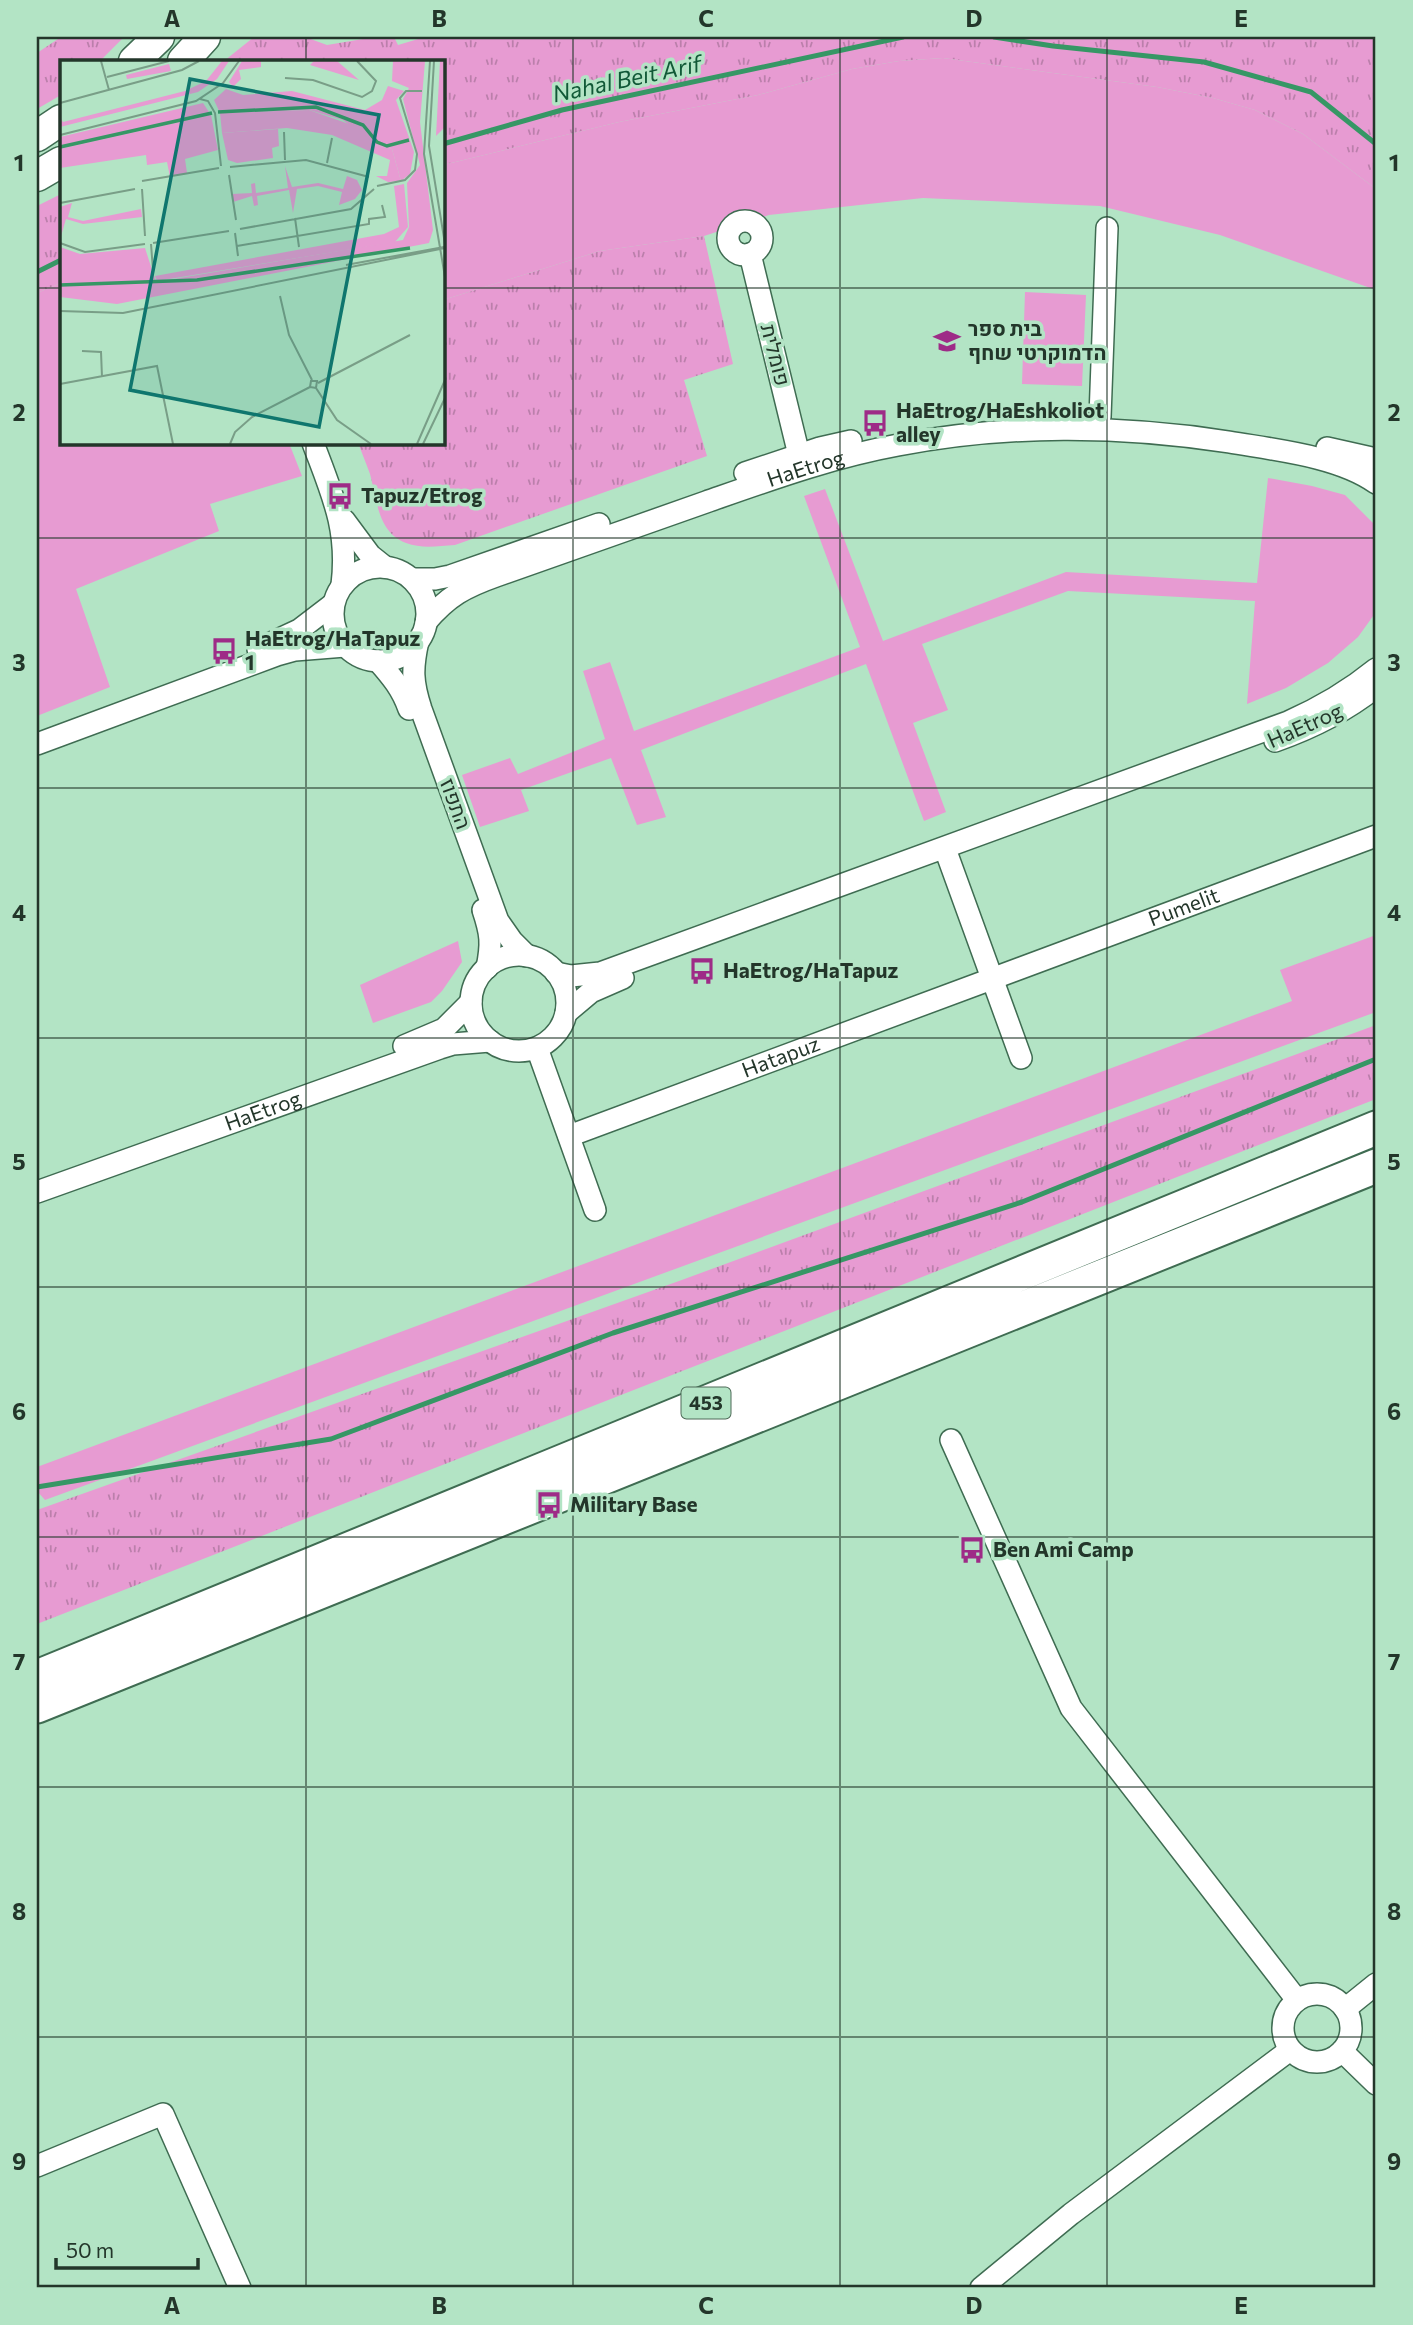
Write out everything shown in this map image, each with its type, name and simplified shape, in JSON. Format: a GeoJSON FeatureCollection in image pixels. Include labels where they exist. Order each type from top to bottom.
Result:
{"type":"FeatureCollection","features":[{"type":"Feature","properties":{"kind":"main road"},"geometry":{"type":"LineString","coordinates":[[135,60],[159,37]]}},
{"type":"Feature","properties":{"kind":"main road"},"geometry":{"type":"LineString","coordinates":[[184,60],[205,37]]}},
{"type":"Feature","properties":{"kind":"main road"},"geometry":{"type":"LineString","coordinates":[[37,136],[60,121]]}},
{"type":"Feature","properties":{"kind":"main road"},"geometry":{"type":"LineString","coordinates":[[37,176],[60,163]]}},
{"type":"Feature","properties":{"kind":"main road","name":"453"},"geometry":{"type":"LineString","coordinates":[[37,1678],[1376,1128]]}},
{"type":"Feature","properties":{"kind":"main road","name":"453"},"geometry":{"type":"LineString","coordinates":[[37,1706],[1376,1166]]}},
{"type":"Feature","properties":{"kind":"street"},"geometry":{"type":"LineString","coordinates":[[1100,417],[1107,228]]}},
{"type":"Feature","properties":{"kind":"street","name":"פומלית"},"geometry":{"type":"LineString","coordinates":[[750,254],[799,455]]}},
{"type":"Feature","properties":{"kind":"street","name":"HaEtrog"},"geometry":{"type":"LineString","coordinates":[[412,579],[450,576],[799,455],[860,438],[946,424],[1023,418],[1100,417],[1196,424],[1250,431],[1376,459]]}},
{"type":"Feature","properties":{"kind":"street","name":"HaEtrog"},"geometry":{"type":"LineString","coordinates":[[422,631],[442,603],[456,592],[509,571],[811,466],[898,444],[949,437],[1055,429],[1148,433],[1205,439],[1307,457],[1345,467],[1376,483]]}},
{"type":"Feature","properties":{"kind":"street"},"geometry":{"type":"LineString","coordinates":[[37,731],[264,647],[299,630],[338,594],[356,573],[365,569],[385,567],[397,570],[412,579],[425,600],[422,631],[399,657],[379,661],[356,655],[345,646],[334,627],[338,594],[345,548],[337,510],[313,444]]}},
{"type":"Feature","properties":{"kind":"street"},"geometry":{"type":"LineString","coordinates":[[337,510],[359,543],[385,567]]}},
{"type":"Feature","properties":{"kind":"street","name":"התפוז"},"geometry":{"type":"LineString","coordinates":[[422,631],[413,670],[416,695],[498,921],[527,956]]}},
{"type":"Feature","properties":{"kind":"street"},"geometry":{"type":"LineString","coordinates":[[37,744],[259,661],[295,650],[345,646]]}},
{"type":"Feature","properties":{"kind":"street","name":"התפוז"},"geometry":{"type":"LineString","coordinates":[[379,661],[404,693],[491,933],[487,968]]}},
{"type":"Feature","properties":{"kind":"street","name":"HaEtrog"},"geometry":{"type":"LineString","coordinates":[[556,973],[571,976],[600,973],[1288,722],[1331,701],[1376,669]]}},
{"type":"Feature","properties":{"kind":"street","name":"HaEtrog"},"geometry":{"type":"LineString","coordinates":[[566,1013],[607,984],[948,857],[1302,732],[1342,711],[1376,687]]}},
{"type":"Feature","properties":{"kind":"street","name":"Pumelit"},"geometry":{"type":"LineString","coordinates":[[992,978],[1376,836]]}},
{"type":"Feature","properties":{"kind":"street"},"geometry":{"type":"LineString","coordinates":[[948,857],[1021,1058]]}},
{"type":"Feature","properties":{"kind":"street"},"geometry":{"type":"LineString","coordinates":[[527,956],[548,965],[556,973],[565,992],[566,1013],[556,1034],[537,1048],[512,1051],[500,1048],[490,1041],[476,1025],[471,1002],[478,978],[487,968],[508,957],[527,956]]}},
{"type":"Feature","properties":{"kind":"street","name":"Hatapuz"},"geometry":{"type":"LineString","coordinates":[[569,1136],[992,978]]}},
{"type":"Feature","properties":{"kind":"street","name":"HaEtrog"},"geometry":{"type":"LineString","coordinates":[[37,1179],[415,1043],[444,1029],[471,1002]]}},
{"type":"Feature","properties":{"kind":"street","name":"HaEtrog"},"geometry":{"type":"LineString","coordinates":[[37,1192],[440,1048],[453,1044],[490,1041]]}},
{"type":"Feature","properties":{"kind":"street"},"geometry":{"type":"LineString","coordinates":[[537,1048],[595,1210]]}},
{"type":"Feature","properties":{"kind":"street"},"geometry":{"type":"LineString","coordinates":[[951,1440],[1071,1708],[1297,2000]]}},
{"type":"Feature","properties":{"kind":"street"},"geometry":{"type":"LineString","coordinates":[[1345,2009],[1376,1984]]}},
{"type":"Feature","properties":{"kind":"street"},"geometry":{"type":"LineString","coordinates":[[1318,1994],[1338,2001],[1345,2009],[1351,2030],[1342,2051],[1333,2058],[1321,2062],[1310,2061],[1290,2050],[1282,2028],[1284,2017],[1297,2000],[1318,1994]]}},
{"type":"Feature","properties":{"kind":"street"},"geometry":{"type":"LineString","coordinates":[[981,2288],[1072,2214],[1290,2050]]}},
{"type":"Feature","properties":{"kind":"street"},"geometry":{"type":"LineString","coordinates":[[1342,2051],[1376,2084]]}},
{"type":"Feature","properties":{"kind":"street"},"geometry":{"type":"LineString","coordinates":[[37,2166],[163,2114],[240,2288]]}},
{"type":"Feature","properties":{"kind":"green space"},"geometry":{"type":"Polygon","coordinates":[[[61,37],[124,37],[101,60],[60,60],[60,96],[37,109],[37,53],[61,37]]]}},
{"type":"Feature","properties":{"kind":"green space"},"geometry":{"type":"Polygon","coordinates":[[[254,37],[305,37],[327,45],[375,37],[394,37],[398,45],[425,37],[1376,37],[1376,189],[1303,134],[1255,110],[1157,87],[943,58],[899,61],[852,69],[758,95],[619,122],[444,165],[444,60],[225,60],[254,37]]]}},
{"type":"Feature","properties":{"kind":"green space"},"geometry":{"type":"Polygon","coordinates":[[[943,58],[1157,87],[1255,110],[1303,134],[1376,189],[1376,290],[1220,235],[1100,206],[923,198],[769,215],[704,236],[600,251],[444,300],[444,165],[619,122],[758,95],[852,69],[899,61],[943,58]]]}},
{"type":"Feature","properties":{"kind":"green space"},"geometry":{"type":"Polygon","coordinates":[[[60,194],[60,283],[37,293],[37,206],[60,194]]]}},
{"type":"Feature","properties":{"kind":"green space"},"geometry":{"type":"Polygon","coordinates":[[[704,236],[733,364],[684,380],[707,456],[455,545],[418,546],[396,538],[380,514],[370,474],[358,444],[444,444],[444,300],[600,251],[704,236]]]}},
{"type":"Feature","properties":{"kind":"green space"},"geometry":{"type":"Polygon","coordinates":[[[60,283],[60,444],[289,444],[302,476],[210,504],[219,531],[76,589],[110,687],[37,716],[37,293],[60,283]]]}},
{"type":"Feature","properties":{"kind":"green space"},"geometry":{"type":"Polygon","coordinates":[[[1025,292],[1086,295],[1082,386],[1022,384],[1025,292]]]}},
{"type":"Feature","properties":{"kind":"green space"},"geometry":{"type":"Polygon","coordinates":[[[1268,478],[1345,495],[1376,526],[1376,612],[1358,637],[1328,663],[1286,688],[1247,704],[1255,601],[1068,591],[922,644],[948,710],[913,723],[946,812],[924,821],[866,664],[641,750],[666,817],[637,825],[611,758],[521,790],[529,811],[480,827],[462,775],[510,758],[518,774],[605,739],[583,671],[610,662],[634,731],[860,647],[804,496],[825,489],[883,641],[1066,572],[1257,583],[1268,478]]]}},
{"type":"Feature","properties":{"kind":"green space"},"geometry":{"type":"Polygon","coordinates":[[[1376,935],[1376,1012],[45,1500],[37,1491],[37,1467],[1292,1001],[1280,970],[1376,935]]]}},
{"type":"Feature","properties":{"kind":"green space"},"geometry":{"type":"Polygon","coordinates":[[[458,941],[462,962],[431,1002],[373,1023],[360,985],[458,941]]]}},
{"type":"Feature","properties":{"kind":"green space"},"geometry":{"type":"Polygon","coordinates":[[[1376,1025],[1376,1099],[37,1624],[37,1510],[679,1281],[1376,1025]]]}},
{"type":"Feature","properties":{"kind":"waterway","name":"Nahal Beit Arif"},"geometry":{"type":"LineString","coordinates":[[444,144],[562,110],[903,37]]}},
{"type":"Feature","properties":{"kind":"waterway","name":"Nahal Beit Arif"},"geometry":{"type":"LineString","coordinates":[[994,37],[1204,62],[1311,92],[1376,144]]}},
{"type":"Feature","properties":{"kind":"waterway","name":"Nahal Beit Arif"},"geometry":{"type":"LineString","coordinates":[[37,272],[60,260]]}},
{"type":"Feature","properties":{"kind":"waterway"},"geometry":{"type":"LineString","coordinates":[[37,1487],[331,1439],[613,1333],[1022,1202],[1376,1059]]}},
{"type":"Feature","properties":{"kind":"place","name":"בית ספר הדמוקרטי שחף"},"geometry":{"type":"Point","coordinates":[947,341]}},
{"type":"Feature","properties":{"kind":"place","name":"HaEtrog/HaEshkoliot alley"},"geometry":{"type":"Point","coordinates":[875,423]}},
{"type":"Feature","properties":{"kind":"place","name":"Tapuz/Etrog"},"geometry":{"type":"Point","coordinates":[340,496]}},
{"type":"Feature","properties":{"kind":"place","name":"HaEtrog/HaTapuz 1"},"geometry":{"type":"Point","coordinates":[224,651]}},
{"type":"Feature","properties":{"kind":"place","name":"HaEtrog/HaTapuz"},"geometry":{"type":"Point","coordinates":[702,971]}},
{"type":"Feature","properties":{"kind":"place","name":"Military Base"},"geometry":{"type":"Point","coordinates":[549,1505]}},
{"type":"Feature","properties":{"kind":"place","name":"Ben Ami Camp"},"geometry":{"type":"Point","coordinates":[972,1550]}}]}
